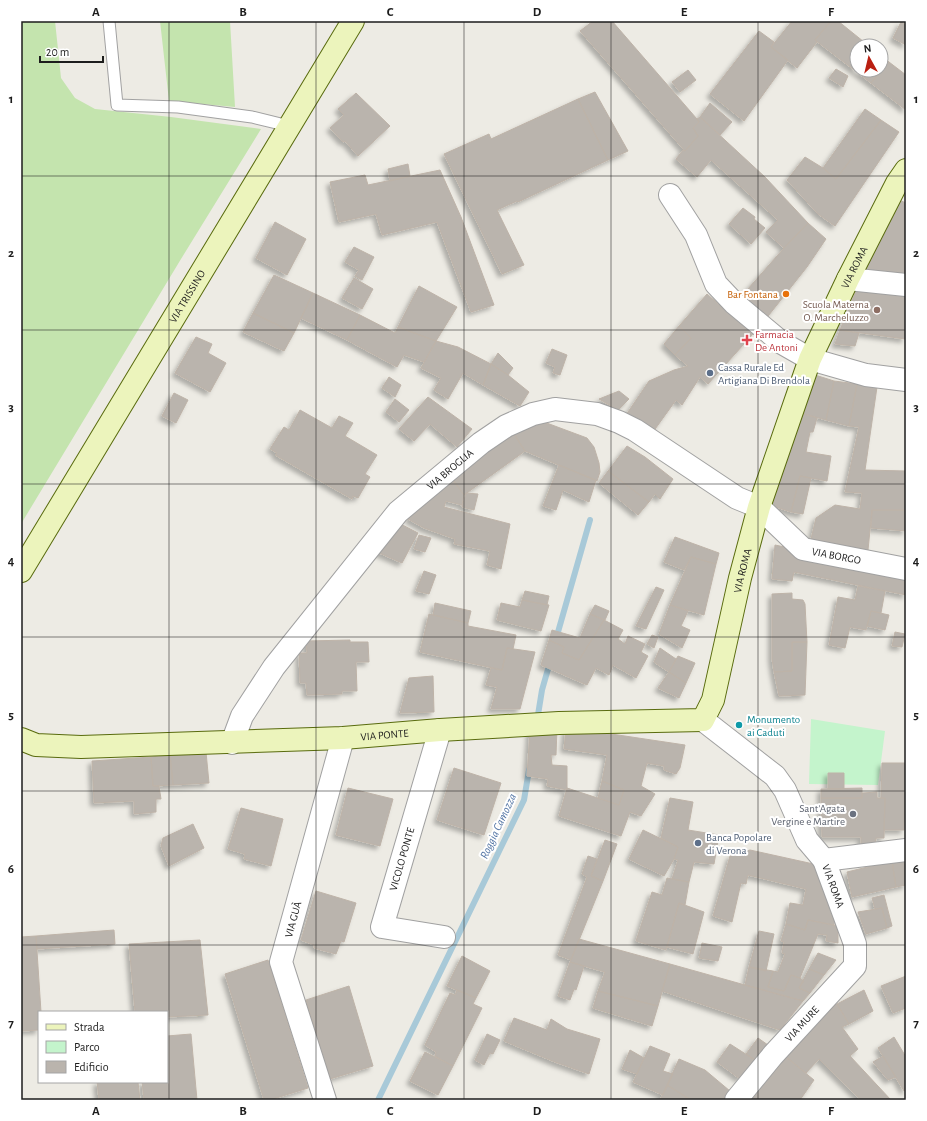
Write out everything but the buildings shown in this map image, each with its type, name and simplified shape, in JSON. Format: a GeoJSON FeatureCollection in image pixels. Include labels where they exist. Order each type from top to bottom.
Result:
{"type":"FeatureCollection","features":[{"type":"Feature","properties":{"kind":"street","name":"VIA TRISSINO"},"geometry":{"type":"LineString","coordinates":[[21,571],[353,21]]}},
{"type":"Feature","properties":{"kind":"street","name":"VIA ROMA"},"geometry":{"type":"LineString","coordinates":[[855,944],[824,860],[808,840],[785,790],[775,776],[703,720],[713,700],[740,578],[759,507],[810,359],[848,279],[900,194],[906,170]]}},
{"type":"Feature","properties":{"kind":"street"},"geometry":{"type":"LineString","coordinates":[[670,195],[696,235],[716,284],[734,303],[782,343],[810,359],[866,375],[906,380]]}},
{"type":"Feature","properties":{"kind":"street"},"geometry":{"type":"LineString","coordinates":[[848,279],[906,285]]}},
{"type":"Feature","properties":{"kind":"street","name":"VIA BROGLIA"},"geometry":{"type":"LineString","coordinates":[[232,743],[242,716],[274,667],[398,512],[481,443],[506,426],[533,414],[555,409],[597,414],[635,430],[737,498],[759,507]]}},
{"type":"Feature","properties":{"kind":"street","name":"VIA BORGO"},"geometry":{"type":"LineString","coordinates":[[759,507],[803,549],[906,569]]}},
{"type":"Feature","properties":{"kind":"street","name":"VIA PONTE"},"geometry":{"type":"LineString","coordinates":[[21,739],[36,745],[67,747],[232,743],[343,738],[440,730],[559,723],[703,720]]}},
{"type":"Feature","properties":{"kind":"street","name":"VICOLO PONTE"},"geometry":{"type":"LineString","coordinates":[[440,730],[382,927],[444,937]]}},
{"type":"Feature","properties":{"kind":"street","name":"VIA GUÀ"},"geometry":{"type":"LineString","coordinates":[[325,1100],[281,962],[343,738]]}},
{"type":"Feature","properties":{"kind":"street","name":"VIA PONTE"},"geometry":{"type":"LineString","coordinates":[[21,756],[67,747]]}},
{"type":"Feature","properties":{"kind":"street"},"geometry":{"type":"LineString","coordinates":[[824,860],[906,850]]}},
{"type":"Feature","properties":{"kind":"street","name":"VIA MURE"},"geometry":{"type":"LineString","coordinates":[[736,1100],[773,1055],[855,966],[855,944]]}},
{"type":"Feature","properties":{"kind":"lane"},"geometry":{"type":"LineString","coordinates":[[109,21],[117,105],[178,107],[252,117],[289,126]]}},
{"type":"Feature","properties":{"kind":"green space"},"geometry":{"type":"Polygon","coordinates":[[[21,21],[55,21],[61,78],[75,98],[95,109],[261,129],[21,524],[21,21]]]}},
{"type":"Feature","properties":{"kind":"green space"},"geometry":{"type":"Polygon","coordinates":[[[160,21],[230,21],[235,107],[169,101],[160,21]]]}},
{"type":"Feature","properties":{"kind":"green space"},"geometry":{"type":"Polygon","coordinates":[[[811,719],[885,731],[878,785],[809,784],[811,719]]]}},
{"type":"Feature","properties":{"kind":"waterway","name":"Roggia Camozza"},"geometry":{"type":"LineString","coordinates":[[556,639],[590,520]]}},
{"type":"Feature","properties":{"kind":"waterway","name":"Roggia Camozza"},"geometry":{"type":"LineString","coordinates":[[537,721],[542,690],[550,662]]}},
{"type":"Feature","properties":{"kind":"waterway","name":"Roggia Camozza"},"geometry":{"type":"LineString","coordinates":[[378,1100],[524,800],[529,770]]}},
{"type":"Feature","properties":{"kind":"place","name":"Bar Fontana"},"geometry":{"type":"Point","coordinates":[786,294]}},
{"type":"Feature","properties":{"kind":"place","name":"Scuola Materna O. Marcheluzzo"},"geometry":{"type":"Point","coordinates":[877,310]}},
{"type":"Feature","properties":{"kind":"place","name":"Farmacia De Antoni"},"geometry":{"type":"Point","coordinates":[747,340]}},
{"type":"Feature","properties":{"kind":"place","name":"Cassa Rurale Ed Artigiana Di Brendola"},"geometry":{"type":"Point","coordinates":[710,373]}},
{"type":"Feature","properties":{"kind":"place","name":"Monumento ai Caduti"},"geometry":{"type":"Point","coordinates":[739,725]}},
{"type":"Feature","properties":{"kind":"place","name":"Sant'Agata Vergine e Martire"},"geometry":{"type":"Point","coordinates":[853,814]}},
{"type":"Feature","properties":{"kind":"place","name":"Banca Popolare di Verona"},"geometry":{"type":"Point","coordinates":[698,843]}}]}
